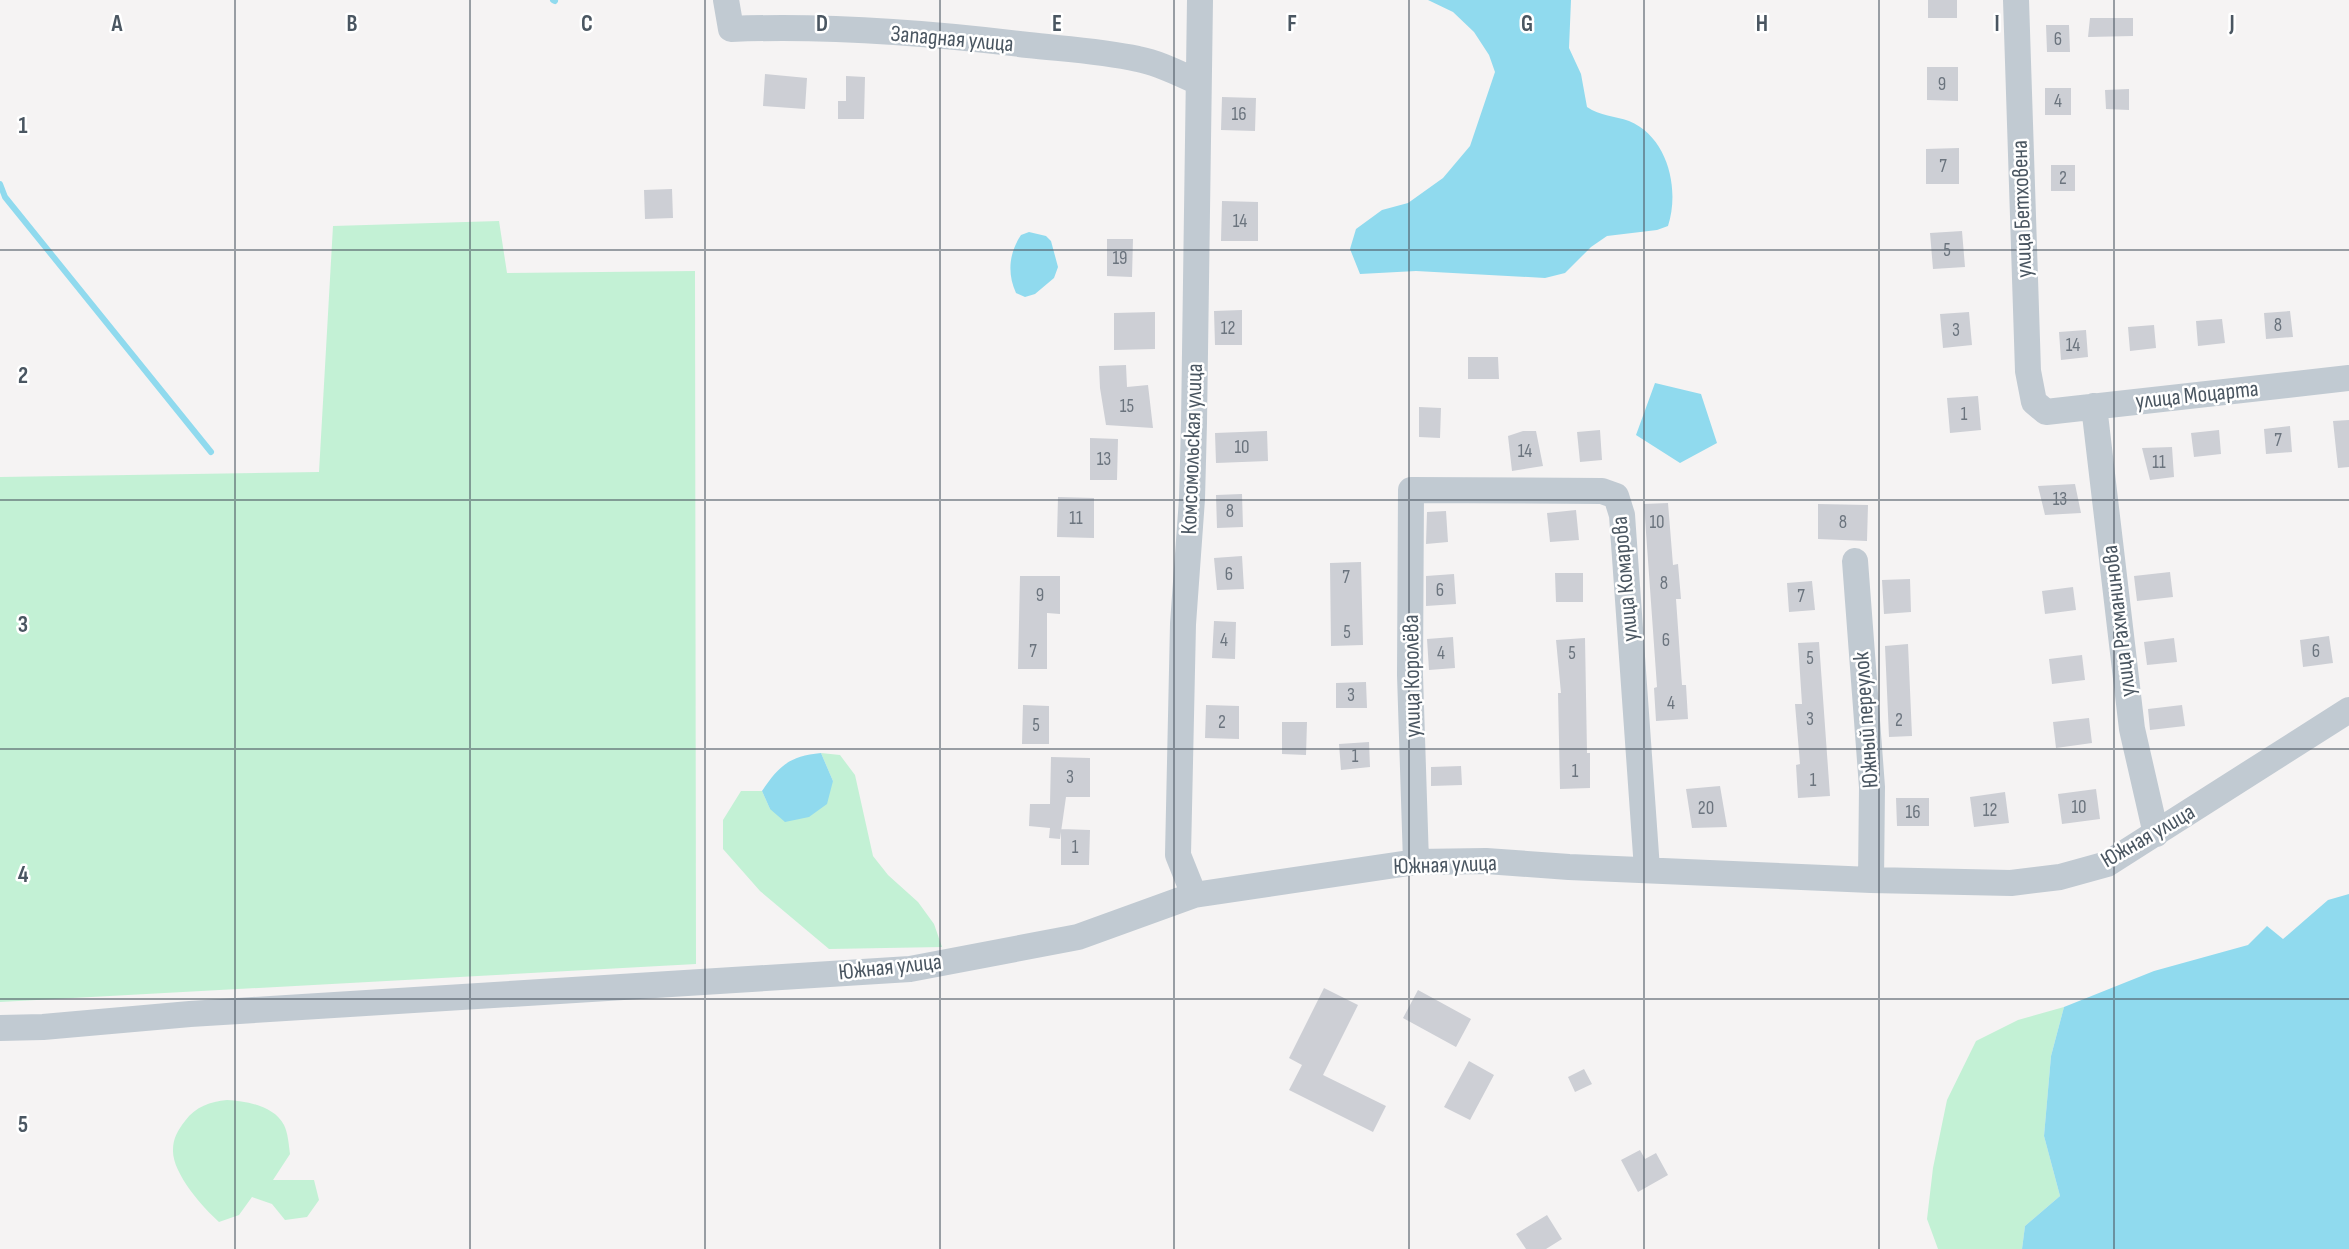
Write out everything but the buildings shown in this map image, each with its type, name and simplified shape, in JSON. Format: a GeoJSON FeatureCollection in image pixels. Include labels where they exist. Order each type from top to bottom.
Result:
{"type":"FeatureCollection","features":[{"type":"Feature","properties":{"kind":"street","name":"Западная улица"},"geometry":{"type":"LineString","coordinates":[[726,0],[731,29],[783,27],[975,38],[1140,59],[1198,82]]}},
{"type":"Feature","properties":{"kind":"street","name":"Комсомольская улица"},"geometry":{"type":"LineString","coordinates":[[1194,895],[1178,855],[1183,624],[1192,499],[1194,423],[1200,0]]}},
{"type":"Feature","properties":{"kind":"street","name":"улица Бетховена"},"geometry":{"type":"LineString","coordinates":[[2017,0],[2028,371],[2034,402],[2046,412]]}},
{"type":"Feature","properties":{"kind":"street","name":"улица Моцарта"},"geometry":{"type":"LineString","coordinates":[[2046,412],[2349,378]]}},
{"type":"Feature","properties":{"kind":"street","name":"улица Рахманинова"},"geometry":{"type":"LineString","coordinates":[[2094,406],[2132,729],[2157,834]]}},
{"type":"Feature","properties":{"kind":"street","name":"улица Королёва"},"geometry":{"type":"LineString","coordinates":[[1411,490],[1410,675],[1416,862]]}},
{"type":"Feature","properties":{"kind":"street","name":"улица Комарова"},"geometry":{"type":"LineString","coordinates":[[1411,490],[1602,491],[1616,496],[1622,515],[1647,869]]}},
{"type":"Feature","properties":{"kind":"street","name":"Южный переулок"},"geometry":{"type":"LineString","coordinates":[[1855,561],[1872,787],[1871,880]]}},
{"type":"Feature","properties":{"kind":"street","name":"Южная улица"},"geometry":{"type":"LineString","coordinates":[[0,1028],[910,969],[1078,937],[1194,895],[1416,862],[1486,861],[1871,880],[2011,883],[2060,877],[2107,864],[2349,710]]}},
{"type":"Feature","properties":{"kind":"green space"},"geometry":{"type":"Polygon","coordinates":[[[499,221],[507,273],[695,271],[696,964],[0,1002],[0,477],[319,472],[333,226],[499,221]]]}},
{"type":"Feature","properties":{"kind":"green space"},"geometry":{"type":"Polygon","coordinates":[[[821,753],[840,755],[855,775],[873,856],[888,875],[918,902],[934,924],[942,947],[829,949],[760,891],[723,849],[723,820],[741,791],[762,791],[770,809],[833,781],[821,753]]]}},
{"type":"Feature","properties":{"kind":"green space"},"geometry":{"type":"Polygon","coordinates":[[[2064,1007],[2051,1056],[2044,1136],[2060,1196],[2025,1226],[2022,1249],[1938,1249],[1927,1219],[1933,1168],[1947,1100],[1976,1041],[2018,1020],[2064,1007]]]}},
{"type":"Feature","properties":{"kind":"green space"},"geometry":{"type":"Polygon","coordinates":[[[227,1100],[251,1103],[267,1109],[280,1119],[284,1125],[290,1154],[273,1180],[314,1180],[319,1200],[307,1217],[285,1220],[272,1204],[252,1197],[239,1215],[219,1222],[183,1179],[174,1159],[176,1134],[189,1116],[199,1108],[227,1100]]]}},
{"type":"Feature","properties":{"kind":"water"},"geometry":{"type":"Polygon","coordinates":[[[1428,0],[1571,0],[1569,48],[1581,74],[1587,107],[1629,121],[1653,139],[1662,151],[1671,181],[1668,226],[1657,230],[1607,236],[1591,247],[1565,273],[1545,278],[1416,271],[1360,274],[1350,249],[1356,229],[1382,210],[1408,203],[1443,178],[1470,146],[1495,72],[1489,55],[1474,32],[1453,12],[1428,0]]]}},
{"type":"Feature","properties":{"kind":"water"},"geometry":{"type":"Polygon","coordinates":[[[1029,232],[1046,236],[1051,241],[1058,267],[1054,278],[1035,294],[1025,297],[1016,293],[1011,278],[1011,263],[1021,235],[1029,232]]]}},
{"type":"Feature","properties":{"kind":"water"},"geometry":{"type":"Polygon","coordinates":[[[1655,383],[1701,394],[1717,443],[1680,463],[1636,435],[1655,383]]]}},
{"type":"Feature","properties":{"kind":"water"},"geometry":{"type":"Polygon","coordinates":[[[821,753],[833,781],[827,804],[809,817],[785,822],[770,809],[762,791],[786,764],[801,757],[821,753]]]}},
{"type":"Feature","properties":{"kind":"water"},"geometry":{"type":"Polygon","coordinates":[[[2349,894],[2349,1249],[2022,1249],[2025,1226],[2060,1196],[2044,1136],[2051,1056],[2064,1007],[2154,971],[2248,945],[2267,926],[2283,939],[2328,900],[2349,894]]]}},
{"type":"Feature","properties":{"kind":"waterway"},"geometry":{"type":"LineString","coordinates":[[0,184],[5,197],[211,452]]}}]}
